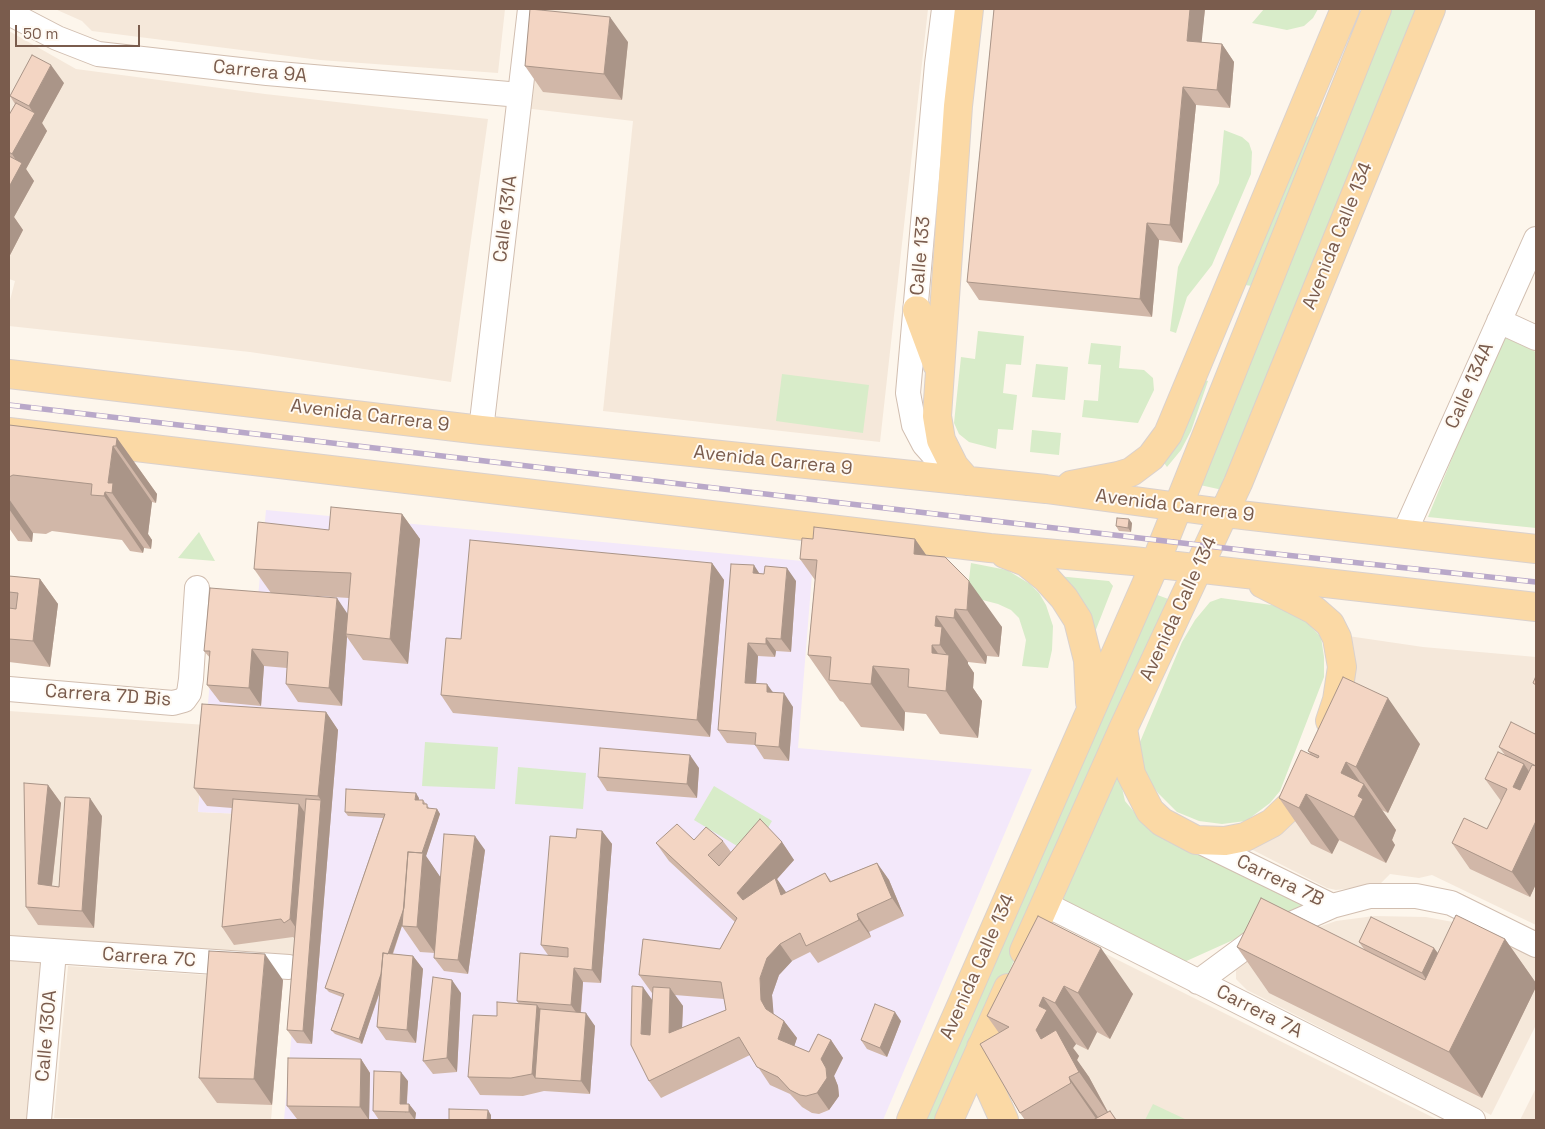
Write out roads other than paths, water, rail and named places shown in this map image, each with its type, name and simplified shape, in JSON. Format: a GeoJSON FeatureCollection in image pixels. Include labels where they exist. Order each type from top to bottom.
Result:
{"type":"FeatureCollection","features":[{"type":"Feature","properties":{"kind":"main road"},"geometry":{"type":"LineString","coordinates":[[967,481],[954,466],[938,429],[940,370],[958,106],[969,9]]}},
{"type":"Feature","properties":{"kind":"main road"},"geometry":{"type":"LineString","coordinates":[[1046,489],[1131,472],[1161,446],[1176,418],[1345,9]]}},
{"type":"Feature","properties":{"kind":"main road","name":"Avenida Calle 134"},"geometry":{"type":"LineString","coordinates":[[949,1120],[1123,729],[1224,513],[1431,9]]}},
{"type":"Feature","properties":{"kind":"main road"},"geometry":{"type":"LineString","coordinates":[[1300,118],[1374,17]]}},
{"type":"Feature","properties":{"kind":"main road","name":"Avenida Calle 134"},"geometry":{"type":"LineString","coordinates":[[911,1120],[1154,564],[1374,17]]}},
{"type":"Feature","properties":{"kind":"main road"},"geometry":{"type":"LineString","coordinates":[[1228,377],[1229,290]]}},
{"type":"Feature","properties":{"kind":"main road"},"geometry":{"type":"LineString","coordinates":[[917,310],[940,370]]}},
{"type":"Feature","properties":{"kind":"main road","name":"Avenida Carrera 9"},"geometry":{"type":"LineString","coordinates":[[9,374],[481,430],[1046,489],[1224,513],[1536,549]]}},
{"type":"Feature","properties":{"kind":"main road"},"geometry":{"type":"LineString","coordinates":[[9,432],[990,548],[1154,564],[1536,607]]}},
{"type":"Feature","properties":{"kind":"main road"},"geometry":{"type":"LineString","coordinates":[[990,548],[1026,562],[1046,578],[1064,598],[1078,620],[1088,660],[1089,713]]}},
{"type":"Feature","properties":{"kind":"main road"},"geometry":{"type":"LineString","coordinates":[[1123,729],[1131,774],[1150,811],[1162,822],[1196,840],[1225,841],[1245,837],[1272,822],[1294,802],[1320,748],[1338,700],[1342,667],[1337,638],[1330,624],[1314,610],[1282,592],[1236,573]]}},
{"type":"Feature","properties":{"kind":"main road"},"geometry":{"type":"LineString","coordinates":[[982,1047],[986,1082],[1004,1120]]}},
{"type":"Feature","properties":{"kind":"street","name":"Calle 131A"},"geometry":{"type":"LineString","coordinates":[[481,430],[530,9]]}},
{"type":"Feature","properties":{"kind":"street","name":"Calle 133"},"geometry":{"type":"LineString","coordinates":[[944,9],[937,64],[917,310],[908,393],[914,425],[931,453],[948,470],[967,481]]}},
{"type":"Feature","properties":{"kind":"street","name":"Carrera 9A"},"geometry":{"type":"LineString","coordinates":[[9,13],[57,38],[98,54],[266,73],[520,94]]}},
{"type":"Feature","properties":{"kind":"street","name":"Calle 134A"},"geometry":{"type":"LineString","coordinates":[[1404,534],[1536,239]]}},
{"type":"Feature","properties":{"kind":"street"},"geometry":{"type":"LineString","coordinates":[[1499,321],[1536,338]]}},
{"type":"Feature","properties":{"kind":"street","name":"Carrera 7D Bis"},"geometry":{"type":"LineString","coordinates":[[9,689],[173,703],[184,700],[188,693],[198,588]]}},
{"type":"Feature","properties":{"kind":"street"},"geometry":{"type":"LineString","coordinates":[[173,703],[204,710]]}},
{"type":"Feature","properties":{"kind":"street","name":"Carrera 7B"},"geometry":{"type":"LineString","coordinates":[[1196,840],[1332,906],[1370,896],[1416,896],[1451,903],[1536,945]]}},
{"type":"Feature","properties":{"kind":"street","name":"Carrera 7A"},"geometry":{"type":"LineString","coordinates":[[1045,904],[1473,1120]]}},
{"type":"Feature","properties":{"kind":"street"},"geometry":{"type":"LineString","coordinates":[[1198,982],[1255,940],[1332,906]]}},
{"type":"Feature","properties":{"kind":"street","name":"Carrera 7C"},"geometry":{"type":"LineString","coordinates":[[9,948],[289,967]]}},
{"type":"Feature","properties":{"kind":"street","name":"Calle 130A"},"geometry":{"type":"LineString","coordinates":[[40,1120],[54,952]]}},
{"type":"Feature","properties":{"kind":"railway"},"geometry":{"type":"LineString","coordinates":[[9,405],[1267,553],[1536,582]]}}]}
